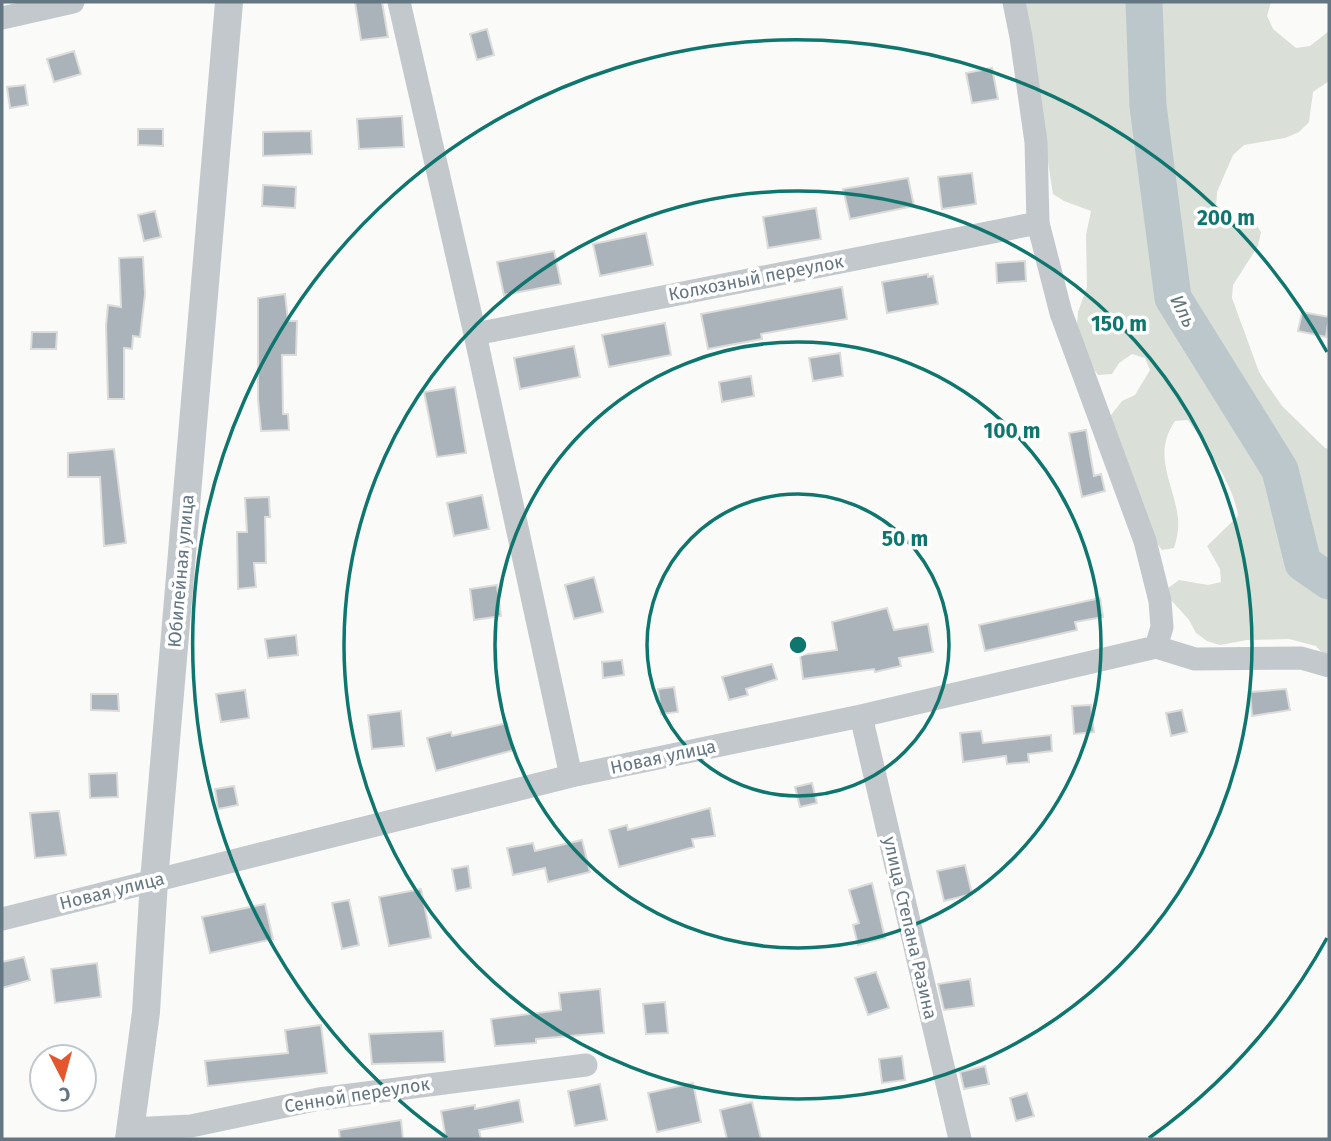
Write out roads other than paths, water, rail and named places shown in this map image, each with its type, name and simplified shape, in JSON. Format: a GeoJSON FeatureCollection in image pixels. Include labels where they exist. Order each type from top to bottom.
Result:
{"type":"FeatureCollection","features":[{"type":"Feature","properties":{"kind":"street"},"geometry":{"type":"LineString","coordinates":[[2,18],[72,2]]}},
{"type":"Feature","properties":{"kind":"street","name":"Юбилейная улица"},"geometry":{"type":"LineString","coordinates":[[129,1134],[146,1012],[154,881],[229,2]]}},
{"type":"Feature","properties":{"kind":"street"},"geometry":{"type":"LineString","coordinates":[[399,2],[475,334],[570,776]]}},
{"type":"Feature","properties":{"kind":"street"},"geometry":{"type":"LineString","coordinates":[[1014,2],[1036,142],[1038,223],[1061,313],[1145,541],[1160,601],[1162,627],[1156,647],[1195,659],[1301,658],[1329,666]]}},
{"type":"Feature","properties":{"kind":"street","name":"Колхозный переулок"},"geometry":{"type":"LineString","coordinates":[[475,334],[1038,223]]}},
{"type":"Feature","properties":{"kind":"street","name":"Новая улица"},"geometry":{"type":"LineString","coordinates":[[2,919],[570,776],[861,716],[1156,647]]}},
{"type":"Feature","properties":{"kind":"street","name":"улица Степана Разина"},"geometry":{"type":"LineString","coordinates":[[861,716],[960,1139]]}},
{"type":"Feature","properties":{"kind":"street","name":"Сенной переулок"},"geometry":{"type":"LineString","coordinates":[[129,1134],[191,1126],[319,1098],[586,1065]]}},
{"type":"Feature","properties":{"kind":"waterway","name":"Иль"},"geometry":{"type":"LineString","coordinates":[[1144,2],[1148,106],[1173,298],[1280,470],[1303,563],[1329,581]]}}]}
